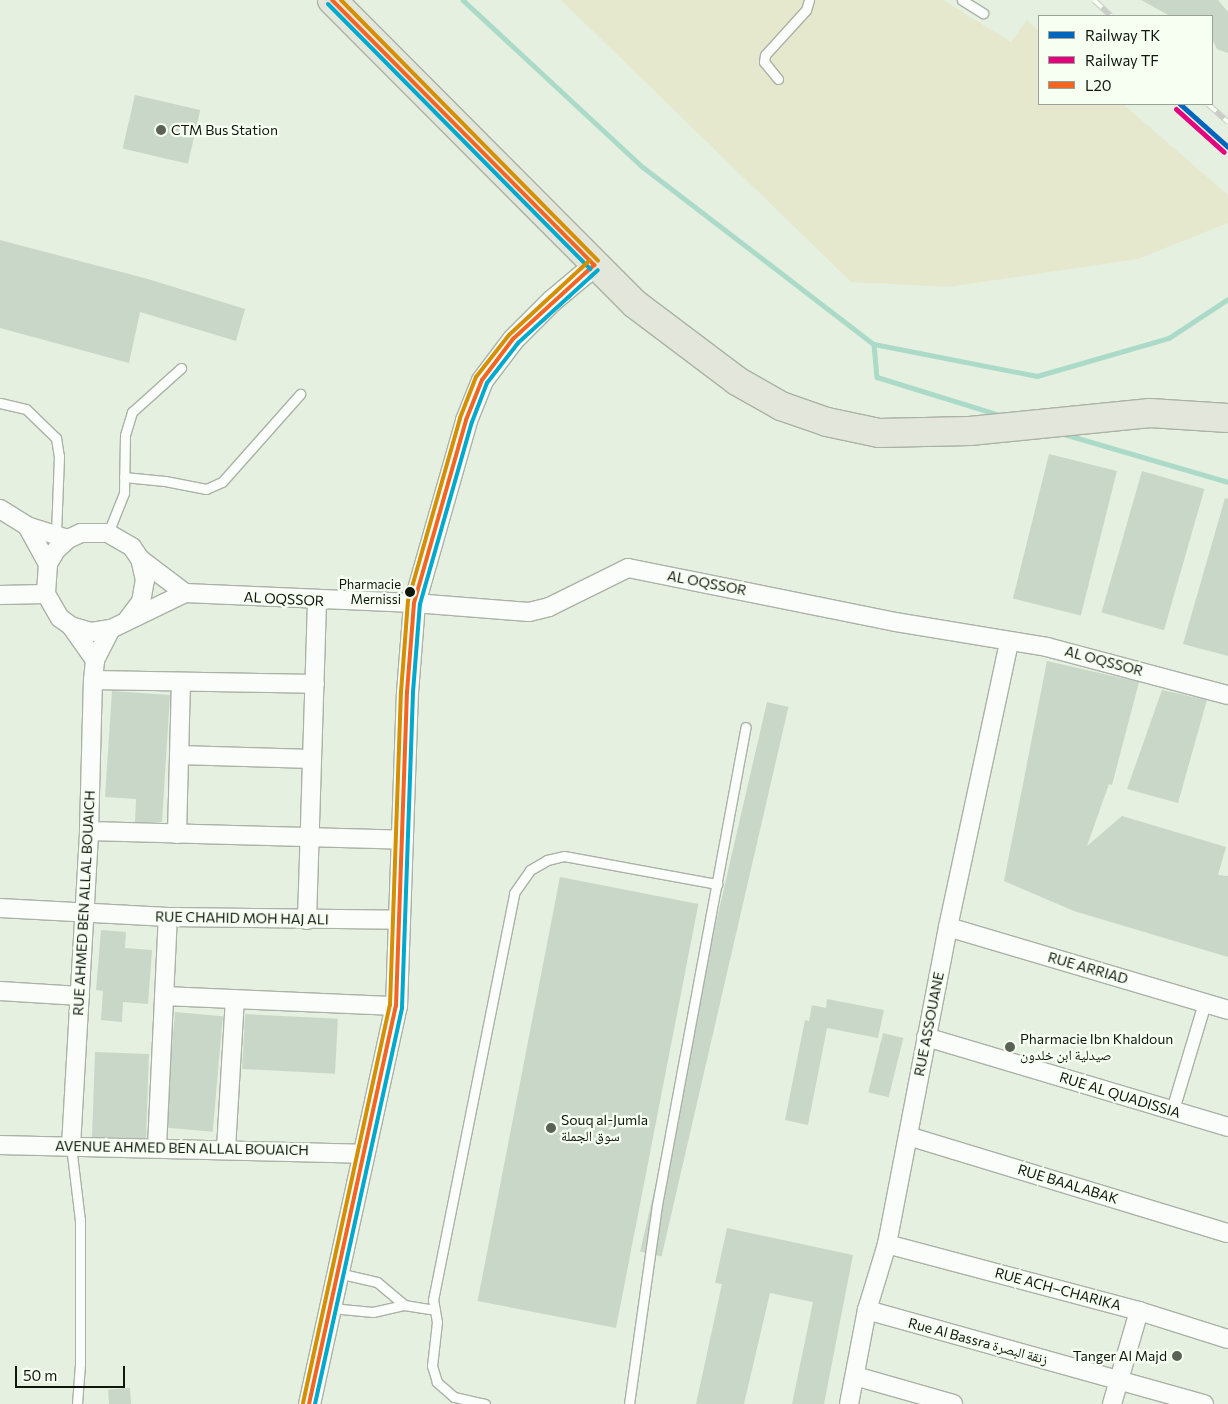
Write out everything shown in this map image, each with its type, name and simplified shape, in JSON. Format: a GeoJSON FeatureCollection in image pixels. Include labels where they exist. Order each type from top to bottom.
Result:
{"type":"FeatureCollection","features":[{"type":"Feature","properties":{"kind":"main road"},"geometry":{"type":"LineString","coordinates":[[332,0],[594,265],[635,304],[738,381],[781,406],[856,430],[879,433],[970,432],[1150,413],[1228,418]]}},
{"type":"Feature","properties":{"kind":"street"},"geometry":{"type":"LineString","coordinates":[[309,1404],[396,1006],[404,840],[407,692],[414,603],[466,420],[482,380],[513,339],[550,301],[594,265]]}},
{"type":"Feature","properties":{"kind":"street"},"geometry":{"type":"LineString","coordinates":[[0,509],[27,526],[62,536],[88,532],[108,533],[121,538],[140,559],[185,593]]}},
{"type":"Feature","properties":{"kind":"street"},"geometry":{"type":"LineString","coordinates":[[27,526],[48,564]]}},
{"type":"Feature","properties":{"kind":"street"},"geometry":{"type":"LineString","coordinates":[[62,536],[48,564],[46,594],[51,607],[71,626],[95,660]]}},
{"type":"Feature","properties":{"kind":"street"},"geometry":{"type":"LineString","coordinates":[[71,626],[91,632],[112,629],[128,619],[144,591],[140,559]]}},
{"type":"Feature","properties":{"kind":"street","name":"AL OQSSOR"},"geometry":{"type":"LineString","coordinates":[[128,619],[185,593],[317,601],[414,603],[528,612],[549,607],[628,568],[1009,643],[1079,654],[1228,695]]}},
{"type":"Feature","properties":{"kind":"street"},"geometry":{"type":"LineString","coordinates":[[0,594],[46,594]]}},
{"type":"Feature","properties":{"kind":"street"},"geometry":{"type":"LineString","coordinates":[[307,920],[308,837],[317,601]]}},
{"type":"Feature","properties":{"kind":"street","name":"RUE AHMED BEN ALLAL BOUAICH"},"geometry":{"type":"LineString","coordinates":[[71,1146],[89,831],[93,680],[95,660],[112,629]]}},
{"type":"Feature","properties":{"kind":"street","name":"RUE ASSOUANE"},"geometry":{"type":"LineString","coordinates":[[849,1404],[867,1310],[887,1244],[948,926],[1009,643]]}},
{"type":"Feature","properties":{"kind":"street"},"geometry":{"type":"LineString","coordinates":[[93,680],[315,684]]}},
{"type":"Feature","properties":{"kind":"street"},"geometry":{"type":"LineString","coordinates":[[177,834],[180,682]]}},
{"type":"Feature","properties":{"kind":"street"},"geometry":{"type":"LineString","coordinates":[[179,755],[312,759]]}},
{"type":"Feature","properties":{"kind":"street"},"geometry":{"type":"LineString","coordinates":[[89,831],[404,840]]}},
{"type":"Feature","properties":{"kind":"street","name":"RUE CHAHID MOH HAJ ALI"},"geometry":{"type":"LineString","coordinates":[[0,908],[168,917],[401,920]]}},
{"type":"Feature","properties":{"kind":"street"},"geometry":{"type":"LineString","coordinates":[[156,1147],[168,917]]}},
{"type":"Feature","properties":{"kind":"street","name":"RUE ARRIAD"},"geometry":{"type":"LineString","coordinates":[[948,926],[1228,1010]]}},
{"type":"Feature","properties":{"kind":"street"},"geometry":{"type":"LineString","coordinates":[[0,991],[80,996]]}},
{"type":"Feature","properties":{"kind":"street"},"geometry":{"type":"LineString","coordinates":[[164,996],[396,1006]]}},
{"type":"Feature","properties":{"kind":"street"},"geometry":{"type":"LineString","coordinates":[[226,1149],[235,999]]}},
{"type":"Feature","properties":{"kind":"street"},"geometry":{"type":"LineString","coordinates":[[1173,1110],[1205,1003]]}},
{"type":"Feature","properties":{"kind":"street","name":"RUE AL QUADISSIA"},"geometry":{"type":"LineString","coordinates":[[926,1037],[1228,1127]]}},
{"type":"Feature","properties":{"kind":"street","name":"RUE BAALABAK"},"geometry":{"type":"LineString","coordinates":[[908,1136],[1228,1233]]}},
{"type":"Feature","properties":{"kind":"street","name":"AVENUE AHMED BEN ALLAL BOUAICH"},"geometry":{"type":"LineString","coordinates":[[0,1144],[364,1154]]}},
{"type":"Feature","properties":{"kind":"street","name":"RUE ACH–CHARIKA"},"geometry":{"type":"LineString","coordinates":[[887,1244],[1139,1311],[1228,1339]]}},
{"type":"Feature","properties":{"kind":"street","name":"Rue Al Bassra زنقة البصرة"},"geometry":{"type":"LineString","coordinates":[[867,1310],[1204,1404]]}},
{"type":"Feature","properties":{"kind":"street"},"geometry":{"type":"LineString","coordinates":[[1112,1404],[1139,1311]]}},
{"type":"Feature","properties":{"kind":"street"},"geometry":{"type":"LineString","coordinates":[[855,1376],[952,1404]]}},
{"type":"Feature","properties":{"kind":"lane"},"geometry":{"type":"LineString","coordinates":[[778,79],[764,62],[765,55],[806,10],[809,0]]}},
{"type":"Feature","properties":{"kind":"lane"},"geometry":{"type":"LineString","coordinates":[[962,0],[983,13]]}},
{"type":"Feature","properties":{"kind":"lane"},"geometry":{"type":"LineString","coordinates":[[108,533],[124,493],[125,435],[132,412],[181,368]]}},
{"type":"Feature","properties":{"kind":"lane"},"geometry":{"type":"LineString","coordinates":[[124,477],[166,481],[206,490],[222,482],[300,394]]}},
{"type":"Feature","properties":{"kind":"lane"},"geometry":{"type":"LineString","coordinates":[[0,403],[26,410],[56,438],[62,536]]}},
{"type":"Feature","properties":{"kind":"lane"},"geometry":{"type":"LineString","coordinates":[[629,1404],[648,1256],[746,727]]}},
{"type":"Feature","properties":{"kind":"lane"},"geometry":{"type":"LineString","coordinates":[[485,1404],[454,1398],[437,1382],[432,1366],[435,1310],[433,1300],[512,903],[518,885],[538,864],[564,856],[717,884]]}},
{"type":"Feature","properties":{"kind":"lane"},"geometry":{"type":"LineString","coordinates":[[71,1146],[80,1220],[80,1364],[77,1404]]}},
{"type":"Feature","properties":{"kind":"lane"},"geometry":{"type":"LineString","coordinates":[[338,1272],[377,1282],[404,1304]]}},
{"type":"Feature","properties":{"kind":"lane"},"geometry":{"type":"LineString","coordinates":[[331,1308],[373,1312],[404,1304],[435,1310]]}},
{"type":"Feature","properties":{"kind":"green space"},"geometry":{"type":"Polygon","coordinates":[[[561,0],[943,0],[1011,42],[1027,20],[1038,30],[1038,105],[1124,105],[1228,195],[1228,223],[1138,259],[948,287],[851,282],[561,0]]]}},
{"type":"Feature","properties":{"kind":"building"},"geometry":{"type":"Polygon","coordinates":[[[1141,0],[1218,0],[1228,12],[1228,53],[1217,49],[1213,41],[1213,15],[1168,15],[1141,0]]]}},
{"type":"Feature","properties":{"kind":"building","name":"CTM Bus Station"},"geometry":{"type":"Polygon","coordinates":[[[135,95],[200,110],[188,164],[123,149],[135,95]]]}},
{"type":"Feature","properties":{"kind":"building"},"geometry":{"type":"Polygon","coordinates":[[[0,240],[148,279],[245,309],[236,341],[140,312],[129,363],[0,328],[0,240]]]}},
{"type":"Feature","properties":{"kind":"building"},"geometry":{"type":"Polygon","coordinates":[[[1049,454],[1117,471],[1081,616],[1013,599],[1049,454]]]}},
{"type":"Feature","properties":{"kind":"building"},"geometry":{"type":"Polygon","coordinates":[[[1142,471],[1204,489],[1164,630],[1101,612],[1142,471]]]}},
{"type":"Feature","properties":{"kind":"building"},"geometry":{"type":"Polygon","coordinates":[[[1225,498],[1228,499],[1228,656],[1183,644],[1225,498]]]}},
{"type":"Feature","properties":{"kind":"building"},"geometry":{"type":"Polygon","coordinates":[[[1047,661],[1139,682],[1112,785],[1109,784],[1087,846],[1122,816],[1226,847],[1218,875],[1228,876],[1228,957],[1074,911],[1004,881],[1047,661]]]}},
{"type":"Feature","properties":{"kind":"building"},"geometry":{"type":"Polygon","coordinates":[[[1162,690],[1207,700],[1178,803],[1127,789],[1162,690]]]}},
{"type":"Feature","properties":{"kind":"building"},"geometry":{"type":"Polygon","coordinates":[[[112,691],[170,695],[162,822],[135,822],[136,799],[105,797],[112,691]]]}},
{"type":"Feature","properties":{"kind":"building"},"geometry":{"type":"Polygon","coordinates":[[[767,702],[788,707],[662,1256],[640,1252],[767,702]]]}},
{"type":"Feature","properties":{"kind":"building","name":"Souq al-Jumla سوق الجملة"},"geometry":{"type":"Polygon","coordinates":[[[560,877],[698,904],[616,1328],[478,1301],[560,877]]]}},
{"type":"Feature","properties":{"kind":"building"},"geometry":{"type":"Polygon","coordinates":[[[101,930],[126,932],[125,948],[152,950],[148,1004],[123,1002],[122,1022],[101,1020],[103,991],[96,990],[101,930]]]}},
{"type":"Feature","properties":{"kind":"building"},"geometry":{"type":"Polygon","coordinates":[[[827,999],[884,1010],[878,1038],[827,1028],[808,1125],[785,1120],[805,1020],[809,1021],[812,1005],[826,1008],[827,999]]]}},
{"type":"Feature","properties":{"kind":"building"},"geometry":{"type":"Polygon","coordinates":[[[175,1012],[223,1016],[213,1132],[165,1128],[175,1012]]]}},
{"type":"Feature","properties":{"kind":"building"},"geometry":{"type":"Polygon","coordinates":[[[245,1014],[338,1019],[335,1074],[242,1069],[245,1014]]]}},
{"type":"Feature","properties":{"kind":"building"},"geometry":{"type":"Polygon","coordinates":[[[883,1033],[903,1038],[889,1097],[868,1092],[883,1033]]]}},
{"type":"Feature","properties":{"kind":"building"},"geometry":{"type":"Polygon","coordinates":[[[95,1052],[149,1054],[146,1139],[92,1137],[95,1052]]]}},
{"type":"Feature","properties":{"kind":"building"},"geometry":{"type":"Polygon","coordinates":[[[727,1228],[853,1255],[824,1404],[792,1404],[813,1302],[770,1293],[744,1404],[696,1404],[722,1284],[715,1283],[727,1228]]]}},
{"type":"Feature","properties":{"kind":"building"},"geometry":{"type":"Polygon","coordinates":[[[130,1388],[131,1404],[109,1404],[108,1390],[130,1388]]]}},
{"type":"Feature","properties":{"kind":"waterway"},"geometry":{"type":"LineString","coordinates":[[463,0],[643,167],[874,344],[877,377],[1003,416]]}},
{"type":"Feature","properties":{"kind":"waterway"},"geometry":{"type":"LineString","coordinates":[[874,344],[1037,376],[1169,338],[1228,299]]}},
{"type":"Feature","properties":{"kind":"waterway"},"geometry":{"type":"LineString","coordinates":[[1064,434],[1228,482]]}},
{"type":"Feature","properties":{"kind":"railway"},"geometry":{"type":"LineString","coordinates":[[1094,0],[1110,15]]}},
{"type":"Feature","properties":{"kind":"railway"},"geometry":{"type":"LineString","coordinates":[[1209,105],[1228,122]]}},
{"type":"Feature","properties":{"kind":"rail line","name":"TK"},"geometry":{"type":"LineString","coordinates":[[1181,105],[1228,147]]}},
{"type":"Feature","properties":{"kind":"rail line","name":"TF"},"geometry":{"type":"LineString","coordinates":[[1176,109],[1224,152]]}},
{"type":"Feature","properties":{"kind":"transit line","name":"L20"},"geometry":{"type":"LineString","coordinates":[[332,0],[594,265]]}},
{"type":"Feature","properties":{"kind":"transit line"},"geometry":{"type":"LineString","coordinates":[[341,0],[598,261]]}},
{"type":"Feature","properties":{"kind":"transit line"},"geometry":{"type":"LineString","coordinates":[[328,4],[590,269]]}},
{"type":"Feature","properties":{"kind":"transit line"},"geometry":{"type":"LineString","coordinates":[[303,1403],[390,1005],[401,692],[408,601],[460,418],[476,377],[509,335],[590,260]]}},
{"type":"Feature","properties":{"kind":"transit line","name":"L20"},"geometry":{"type":"LineString","coordinates":[[309,1404],[396,1006],[407,692],[414,603],[466,420],[482,380],[513,339],[594,265]]}},
{"type":"Feature","properties":{"kind":"transit line"},"geometry":{"type":"LineString","coordinates":[[315,1404],[402,1007],[413,692],[420,604],[472,422],[487,383],[518,343],[598,270]]}},
{"type":"Feature","properties":{"kind":"place","name":"CTM Bus Station"},"geometry":{"type":"Point","coordinates":[161,130]}},
{"type":"Feature","properties":{"kind":"place","name":"Pharmacie Mernissi"},"geometry":{"type":"Point","coordinates":[410,592]}},
{"type":"Feature","properties":{"kind":"place","name":"Pharmacie Ibn Khaldoun صيدلية ابن خلدون"},"geometry":{"type":"Point","coordinates":[1010,1047]}},
{"type":"Feature","properties":{"kind":"place","name":"Souq al-Jumla سوق الجملة"},"geometry":{"type":"Point","coordinates":[551,1128]}},
{"type":"Feature","properties":{"kind":"place","name":"Tanger Al Majd"},"geometry":{"type":"Point","coordinates":[1177,1356]}}]}
